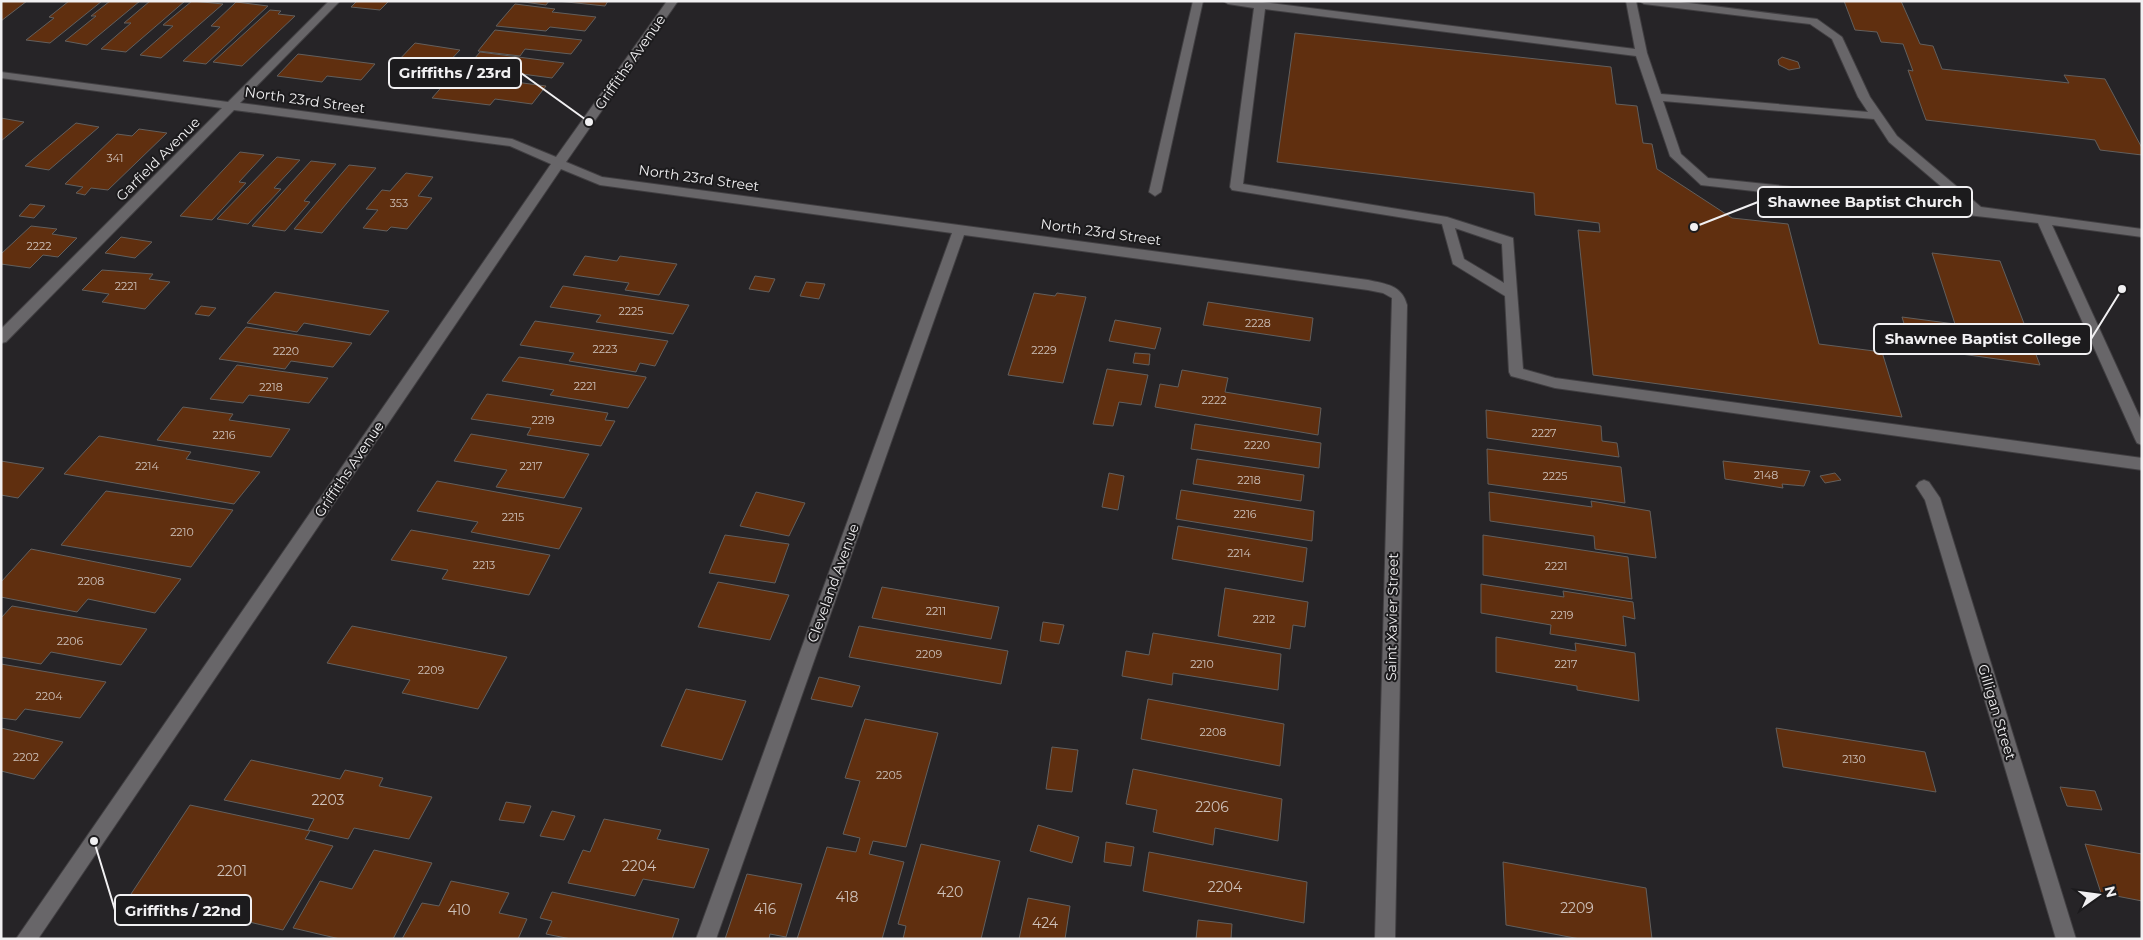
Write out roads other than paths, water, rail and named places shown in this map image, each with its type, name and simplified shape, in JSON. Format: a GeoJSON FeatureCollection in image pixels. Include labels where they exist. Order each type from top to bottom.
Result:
{"type":"FeatureCollection","features":[{"type":"Feature","properties":{"kind":"street","name":"Garfield Avenue"},"geometry":{"type":"LineString","coordinates":[[1,338],[335,1]]}},
{"type":"Feature","properties":{"kind":"street","name":"Griffiths Avenue"},"geometry":{"type":"LineString","coordinates":[[26,939],[559,162],[673,1]]}},
{"type":"Feature","properties":{"kind":"street"},"geometry":{"type":"LineString","coordinates":[[1155,192],[1198,1]]}},
{"type":"Feature","properties":{"kind":"street"},"geometry":{"type":"LineString","coordinates":[[1228,1],[1641,53]]}},
{"type":"Feature","properties":{"kind":"street"},"geometry":{"type":"LineString","coordinates":[[1631,1],[1641,53],[1676,156],[1705,182],[1977,211],[2141,235]]}},
{"type":"Feature","properties":{"kind":"street"},"geometry":{"type":"LineString","coordinates":[[1644,1],[1813,21],[1837,37],[1864,97],[1893,139],[1977,211]]}},
{"type":"Feature","properties":{"kind":"street"},"geometry":{"type":"LineString","coordinates":[[1260,6],[1236,187],[1447,221],[1508,241],[1516,372],[1555,383],[2142,464]]}},
{"type":"Feature","properties":{"kind":"street","name":"North 23rd Street"},"geometry":{"type":"LineString","coordinates":[[1,75],[512,142],[600,180],[1368,285],[1386,289],[1398,296]]}},
{"type":"Feature","properties":{"kind":"street"},"geometry":{"type":"LineString","coordinates":[[1656,97],[1877,116]]}},
{"type":"Feature","properties":{"kind":"street"},"geometry":{"type":"LineString","coordinates":[[2043,220],[2142,439]]}},
{"type":"Feature","properties":{"kind":"street"},"geometry":{"type":"LineString","coordinates":[[1447,221],[1458,261],[1511,294]]}},
{"type":"Feature","properties":{"kind":"street","name":"Cleveland Avenue"},"geometry":{"type":"LineString","coordinates":[[706,939],[960,228]]}},
{"type":"Feature","properties":{"kind":"street","name":"Saint Xavier Street"},"geometry":{"type":"LineString","coordinates":[[1385,939],[1400,315],[1398,296]]}},
{"type":"Feature","properties":{"kind":"street","name":"Gilligan Street"},"geometry":{"type":"LineString","coordinates":[[1924,486],[1932,498],[2066,939]]}},
{"type":"Feature","properties":{"kind":"place","name":"Griffiths / 23rd"},"geometry":{"type":"Point","coordinates":[589,122]}},
{"type":"Feature","properties":{"kind":"place","name":"Shawnee Baptist Church"},"geometry":{"type":"Point","coordinates":[1694,227]}},
{"type":"Feature","properties":{"kind":"place","name":"Shawnee Baptist College"},"geometry":{"type":"Point","coordinates":[2122,289]}},
{"type":"Feature","properties":{"kind":"place","name":"Griffiths / 22nd"},"geometry":{"type":"Point","coordinates":[94,841]}}]}
